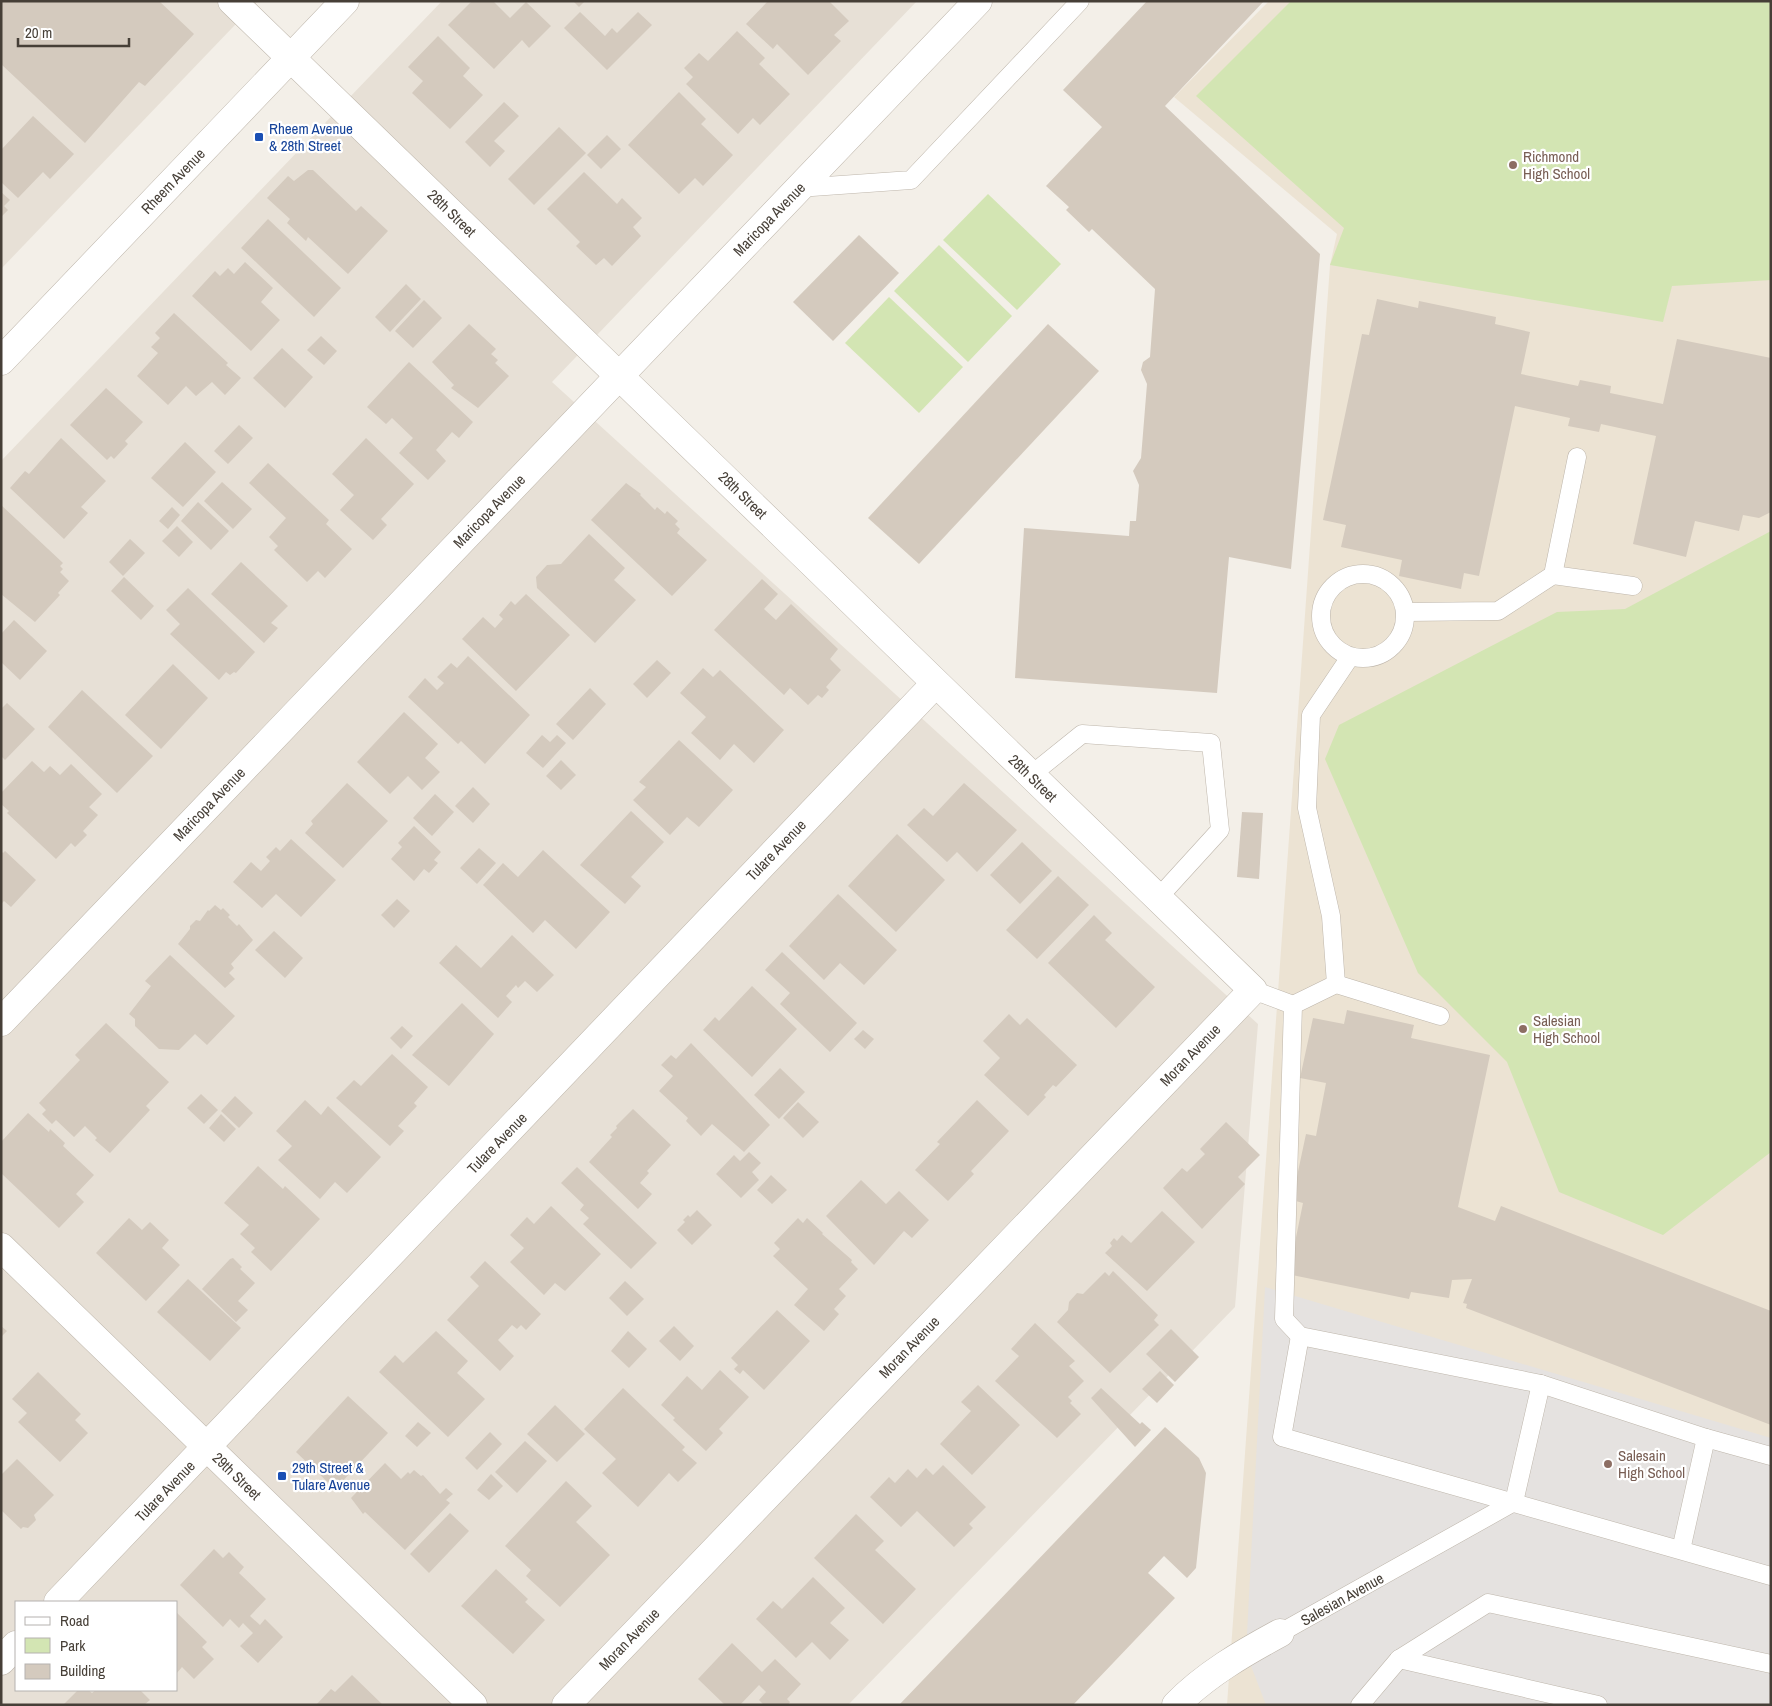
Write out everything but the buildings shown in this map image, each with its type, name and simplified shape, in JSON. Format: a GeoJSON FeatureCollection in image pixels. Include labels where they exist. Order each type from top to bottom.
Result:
{"type":"FeatureCollection","features":[{"type":"Feature","properties":{"kind":"street","name":"28th Street"},"geometry":{"type":"LineString","coordinates":[[232,1],[1253,990]]}},
{"type":"Feature","properties":{"kind":"street","name":"Rheem Avenue"},"geometry":{"type":"LineString","coordinates":[[1,361],[345,1]]}},
{"type":"Feature","properties":{"kind":"street","name":"Maricopa Avenue"},"geometry":{"type":"LineString","coordinates":[[1,1022],[978,1]]}},
{"type":"Feature","properties":{"kind":"street","name":"Tulare Avenue"},"geometry":{"type":"LineString","coordinates":[[59,1601],[935,684]]}},
{"type":"Feature","properties":{"kind":"street","name":"Moran Avenue"},"geometry":{"type":"LineString","coordinates":[[566,1705],[1253,990]]}},
{"type":"Feature","properties":{"kind":"street","name":"29th Street"},"geometry":{"type":"LineString","coordinates":[[1,1247],[473,1705]]}},
{"type":"Feature","properties":{"kind":"street","name":"Salesian Avenue"},"geometry":{"type":"LineString","coordinates":[[1176,1705],[1191,1689],[1251,1649],[1280,1633]]}},
{"type":"Feature","properties":{"kind":"street"},"geometry":{"type":"LineString","coordinates":[[1,1661],[15,1647]]}},
{"type":"Feature","properties":{"kind":"lane"},"geometry":{"type":"LineString","coordinates":[[798,188],[911,180],[1080,1]]}},
{"type":"Feature","properties":{"kind":"lane"},"geometry":{"type":"LineString","coordinates":[[1553,575],[1577,457]]}},
{"type":"Feature","properties":{"kind":"lane"},"geometry":{"type":"LineString","coordinates":[[1359,573],[1375,575],[1390,583],[1400,596],[1405,612],[1403,628],[1395,643],[1382,654],[1366,658],[1350,657],[1335,648],[1325,636],[1320,620],[1322,603],[1330,588],[1342,578],[1359,573]]}},
{"type":"Feature","properties":{"kind":"lane"},"geometry":{"type":"LineString","coordinates":[[1405,612],[1498,611],[1553,575],[1633,586]]}},
{"type":"Feature","properties":{"kind":"lane"},"geometry":{"type":"LineString","coordinates":[[1336,984],[1332,916],[1307,808],[1311,715],[1350,657]]}},
{"type":"Feature","properties":{"kind":"lane"},"geometry":{"type":"LineString","coordinates":[[1031,775],[1082,734],[1211,743],[1220,830],[1158,898]]}},
{"type":"Feature","properties":{"kind":"lane"},"geometry":{"type":"LineString","coordinates":[[1253,990],[1293,1005],[1336,984],[1440,1016]]}},
{"type":"Feature","properties":{"kind":"lane"},"geometry":{"type":"LineString","coordinates":[[1293,1005],[1284,1319],[1300,1336],[1540,1384],[1706,1438],[1771,1456]]}},
{"type":"Feature","properties":{"kind":"lane"},"geometry":{"type":"LineString","coordinates":[[1300,1336],[1282,1437],[1771,1576]]}},
{"type":"Feature","properties":{"kind":"lane"},"geometry":{"type":"LineString","coordinates":[[1514,1502],[1540,1384]]}},
{"type":"Feature","properties":{"kind":"lane"},"geometry":{"type":"LineString","coordinates":[[1681,1550],[1706,1438]]}},
{"type":"Feature","properties":{"kind":"lane","name":"Salesian Avenue"},"geometry":{"type":"LineString","coordinates":[[1280,1633],[1514,1502]]}},
{"type":"Feature","properties":{"kind":"lane"},"geometry":{"type":"LineString","coordinates":[[1360,1705],[1399,1659],[1488,1603],[1771,1664]]}},
{"type":"Feature","properties":{"kind":"lane"},"geometry":{"type":"LineString","coordinates":[[1399,1659],[1598,1705]]}},
{"type":"Feature","properties":{"kind":"shaded area"},"geometry":{"type":"Polygon","coordinates":[[[1,1],[258,1],[1,269],[1,1]]]}},
{"type":"Feature","properties":{"kind":"shaded area"},"geometry":{"type":"Polygon","coordinates":[[[442,1],[917,1],[552,382],[1258,1024],[1235,1307],[848,1705],[1,1705],[1,461],[442,1]]]}},
{"type":"Feature","properties":{"kind":"shaded area","name":"Salesian High School"},"geometry":{"type":"Polygon","coordinates":[[[1269,1],[1771,1],[1771,1705],[1227,1705],[1330,265],[1337,234],[1174,97],[1269,1]]]}},
{"type":"Feature","properties":{"kind":"shaded area"},"geometry":{"type":"Polygon","coordinates":[[[1265,1287],[1771,1438],[1771,1705],[1266,1705],[1246,1653],[1265,1287]]]}},
{"type":"Feature","properties":{"kind":"green space","name":"Richmond High School"},"geometry":{"type":"Polygon","coordinates":[[[1291,1],[1771,1],[1771,280],[1672,286],[1663,322],[1330,265],[1344,228],[1196,96],[1291,1]]]}},
{"type":"Feature","properties":{"kind":"green space"},"geometry":{"type":"Polygon","coordinates":[[[988,194],[1061,264],[1017,310],[943,240],[988,194]]]}},
{"type":"Feature","properties":{"kind":"green space"},"geometry":{"type":"Polygon","coordinates":[[[939,245],[1012,316],[968,362],[894,291],[939,245]]]}},
{"type":"Feature","properties":{"kind":"green space"},"geometry":{"type":"Polygon","coordinates":[[[889,297],[963,367],[919,413],[845,343],[889,297]]]}},
{"type":"Feature","properties":{"kind":"green space"},"geometry":{"type":"Polygon","coordinates":[[[1771,531],[1771,1152],[1663,1235],[1559,1192],[1507,1062],[1418,973],[1325,759],[1339,725],[1557,612],[1625,609],[1771,531]]]}},
{"type":"Feature","properties":{"kind":"place","name":"Rheem Avenue & 28th Street"},"geometry":{"type":"Point","coordinates":[259,137]}},
{"type":"Feature","properties":{"kind":"place","name":"Richmond High School"},"geometry":{"type":"Point","coordinates":[1513,165]}},
{"type":"Feature","properties":{"kind":"place","name":"Salesian High School"},"geometry":{"type":"Point","coordinates":[1523,1029]}},
{"type":"Feature","properties":{"kind":"place","name":"Salesain High School"},"geometry":{"type":"Point","coordinates":[1608,1464]}},
{"type":"Feature","properties":{"kind":"place","name":"29th Street & Tulare Avenue"},"geometry":{"type":"Point","coordinates":[282,1476]}}]}
